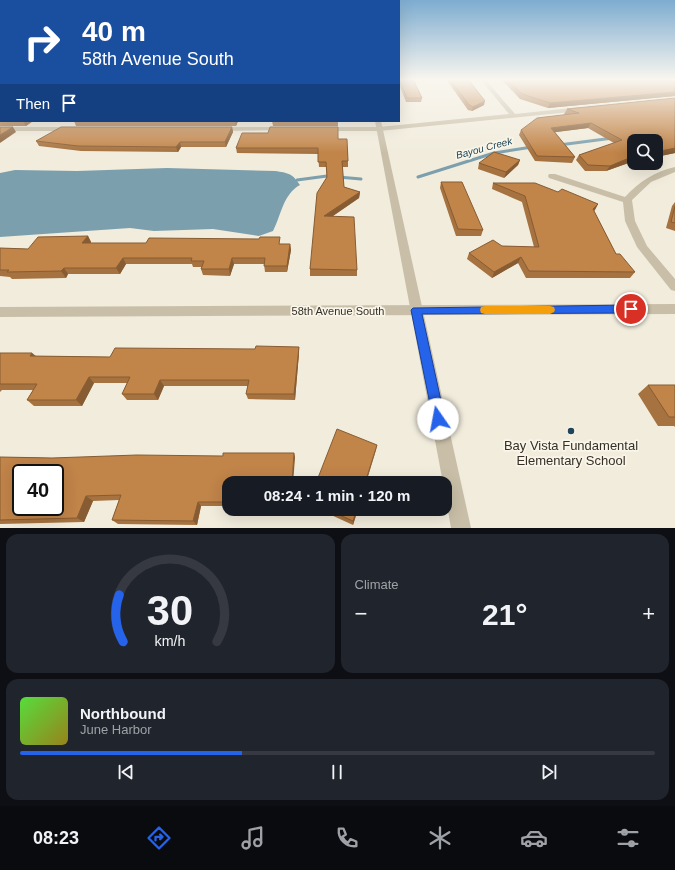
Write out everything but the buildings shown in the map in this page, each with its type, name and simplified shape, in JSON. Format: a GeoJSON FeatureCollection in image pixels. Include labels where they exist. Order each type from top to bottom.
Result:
{"type":"FeatureCollection","features":[{"type":"Feature","properties":{"kind":"street"},"geometry":{"type":"LineString","coordinates":[[503,104],[513,115]]}},
{"type":"Feature","properties":{"kind":"street"},"geometry":{"type":"LineString","coordinates":[[315,129],[590,108]]}},
{"type":"Feature","properties":{"kind":"street"},"geometry":{"type":"LineString","coordinates":[[253,128],[256,122]]}},
{"type":"Feature","properties":{"kind":"street"},"geometry":{"type":"LineString","coordinates":[[379,125],[461,528]]}},
{"type":"Feature","properties":{"kind":"street"},"geometry":{"type":"LineString","coordinates":[[0,129],[79,129]]}},
{"type":"Feature","properties":{"kind":"street"},"geometry":{"type":"LineString","coordinates":[[214,129],[292,129]]}},
{"type":"Feature","properties":{"kind":"street"},"geometry":{"type":"LineString","coordinates":[[675,169],[657,174],[641,184],[627,200],[630,221],[642,247],[675,287]]}},
{"type":"Feature","properties":{"kind":"street"},"geometry":{"type":"LineString","coordinates":[[552,176],[627,200]]}},
{"type":"Feature","properties":{"kind":"street","name":"58th Avenue South"},"geometry":{"type":"LineString","coordinates":[[0,312],[675,309]]}},
{"type":"Feature","properties":{"kind":"water"},"geometry":{"type":"Polygon","coordinates":[[[167,168],[283,172],[295,178],[300,185],[294,189],[286,200],[273,231],[259,236],[213,229],[154,231],[130,228],[0,237],[0,173],[15,170],[77,171],[167,168]]]}},
{"type":"Feature","properties":{"kind":"waterway","name":"Bayou Creek"},"geometry":{"type":"LineString","coordinates":[[559,145],[613,138]]}},
{"type":"Feature","properties":{"kind":"waterway","name":"Bayou Creek"},"geometry":{"type":"LineString","coordinates":[[418,177],[494,153],[532,147]]}},
{"type":"Feature","properties":{"kind":"waterway","name":"Bayou Creek"},"geometry":{"type":"LineString","coordinates":[[297,180],[327,176],[361,179]]}},
{"type":"Feature","properties":{"kind":"slow traffic"},"geometry":{"type":"LineString","coordinates":[[485,310],[550,310]]}},
{"type":"Feature","properties":{"kind":"place","name":"Bay Vista Fundamental Elementary School"},"geometry":{"type":"Point","coordinates":[571,431]}},
{"type":"Feature","properties":{"kind":"route"},"geometry":{"type":"LineString","coordinates":[[438,419],[416,310],[631,309]]}}]}
